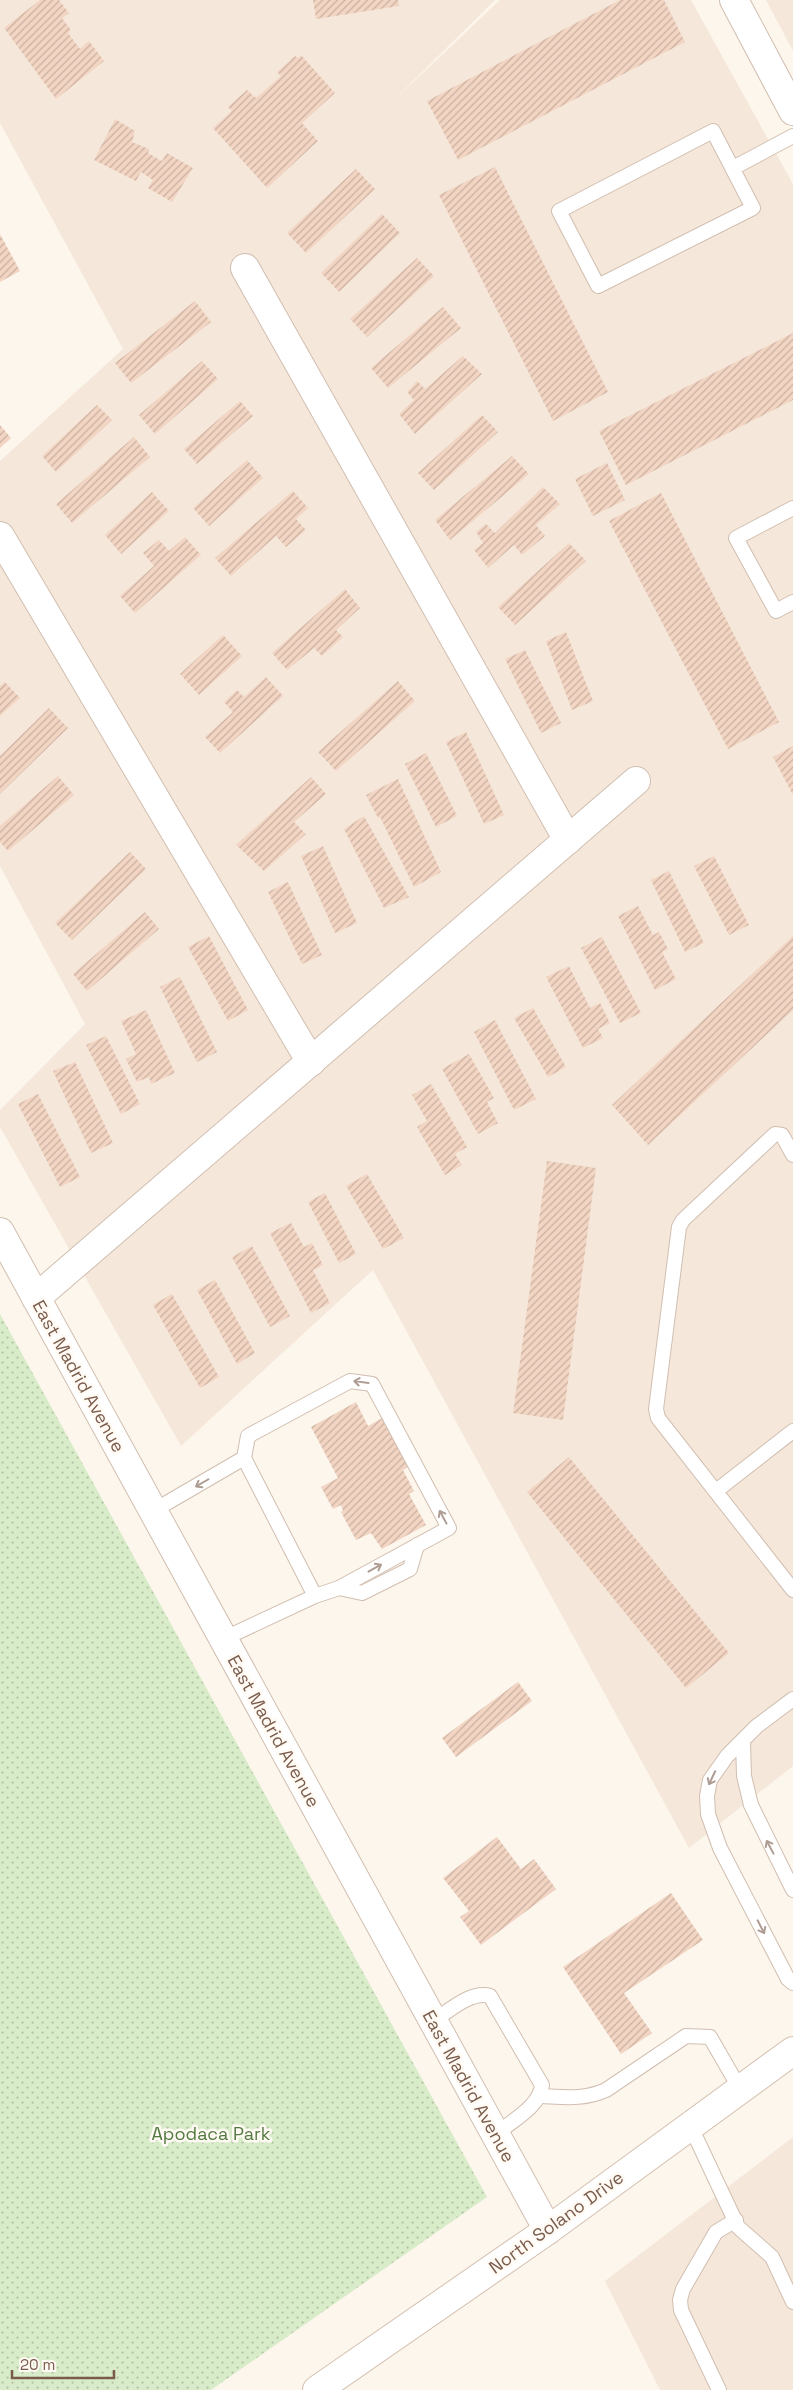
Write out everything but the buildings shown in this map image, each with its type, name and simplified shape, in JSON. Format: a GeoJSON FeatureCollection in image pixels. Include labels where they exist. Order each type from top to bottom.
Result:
{"type":"FeatureCollection","features":[{"type":"Feature","properties":{"kind":"street"},"geometry":{"type":"LineString","coordinates":[[734,0],[793,111]]}},
{"type":"Feature","properties":{"kind":"street"},"geometry":{"type":"LineString","coordinates":[[246,268],[568,840]]}},
{"type":"Feature","properties":{"kind":"street"},"geometry":{"type":"LineString","coordinates":[[0,536],[311,1062]]}},
{"type":"Feature","properties":{"kind":"street"},"geometry":{"type":"LineString","coordinates":[[36,1298],[636,781]]}},
{"type":"Feature","properties":{"kind":"street","name":"East Madrid Avenue"},"geometry":{"type":"LineString","coordinates":[[0,1232],[548,2230]]}},
{"type":"Feature","properties":{"kind":"street","name":"North Solano Drive"},"geometry":{"type":"LineString","coordinates":[[317,2390],[548,2230],[793,2051]]}},
{"type":"Feature","properties":{"kind":"lane"},"geometry":{"type":"LineString","coordinates":[[713,131],[733,168],[753,208],[598,286],[558,211],[713,131]]}},
{"type":"Feature","properties":{"kind":"lane"},"geometry":{"type":"LineString","coordinates":[[733,168],[793,136]]}},
{"type":"Feature","properties":{"kind":"lane"},"geometry":{"type":"LineString","coordinates":[[793,508],[736,538],[776,611],[793,602]]}},
{"type":"Feature","properties":{"kind":"lane"},"geometry":{"type":"LineString","coordinates":[[793,1155],[782,1134],[775,1134],[683,1220],[679,1227],[656,1409],[658,1418],[793,1590]]}},
{"type":"Feature","properties":{"kind":"lane"},"geometry":{"type":"LineString","coordinates":[[223,1639],[315,1596],[339,1588],[362,1593],[410,1569],[416,1546],[449,1528],[372,1384],[350,1381],[248,1436],[244,1458],[315,1596]]}},
{"type":"Feature","properties":{"kind":"lane"},"geometry":{"type":"LineString","coordinates":[[716,1491],[793,1431]]}},
{"type":"Feature","properties":{"kind":"lane"},"geometry":{"type":"LineString","coordinates":[[153,1511],[244,1458]]}},
{"type":"Feature","properties":{"kind":"lane"},"geometry":{"type":"LineString","coordinates":[[793,1699],[742,1741],[727,1756],[710,1780],[707,1796],[708,1814],[720,1848],[788,1979],[793,1983]]}},
{"type":"Feature","properties":{"kind":"lane"},"geometry":{"type":"LineString","coordinates":[[742,1741],[744,1776],[750,1805],[793,1890]]}},
{"type":"Feature","properties":{"kind":"lane"},"geometry":{"type":"LineString","coordinates":[[433,2021],[473,1996],[482,1994],[490,1996],[542,2085],[541,2096]]}},
{"type":"Feature","properties":{"kind":"lane"},"geometry":{"type":"LineString","coordinates":[[495,2134],[541,2096],[582,2098],[595,2095],[606,2090],[686,2036],[699,2035],[710,2037],[740,2089]]}},
{"type":"Feature","properties":{"kind":"lane"},"geometry":{"type":"LineString","coordinates":[[690,2125],[738,2227],[772,2258],[793,2302]]}},
{"type":"Feature","properties":{"kind":"lane"},"geometry":{"type":"LineString","coordinates":[[719,2390],[681,2310],[680,2300],[683,2289],[716,2232],[736,2220]]}},
{"type":"Feature","properties":{"kind":"shaded area"},"geometry":{"type":"Polygon","coordinates":[[[0,0],[495,0],[391,103],[500,0],[691,0],[793,184],[793,1766],[689,1848],[373,1270],[181,1446],[0,1127],[0,1110],[85,1024],[0,866],[0,461],[123,349],[0,123],[0,0]]]}},
{"type":"Feature","properties":{"kind":"shaded area"},"geometry":{"type":"Polygon","coordinates":[[[766,0],[793,0],[793,51],[766,0]]]}},
{"type":"Feature","properties":{"kind":"shaded area"},"geometry":{"type":"Polygon","coordinates":[[[793,2137],[793,2390],[660,2390],[605,2281],[793,2137]]]}},
{"type":"Feature","properties":{"kind":"green space","name":"Apodaca Park"},"geometry":{"type":"Polygon","coordinates":[[[0,1314],[487,2197],[211,2390],[0,2390],[0,1314]]]}}]}
